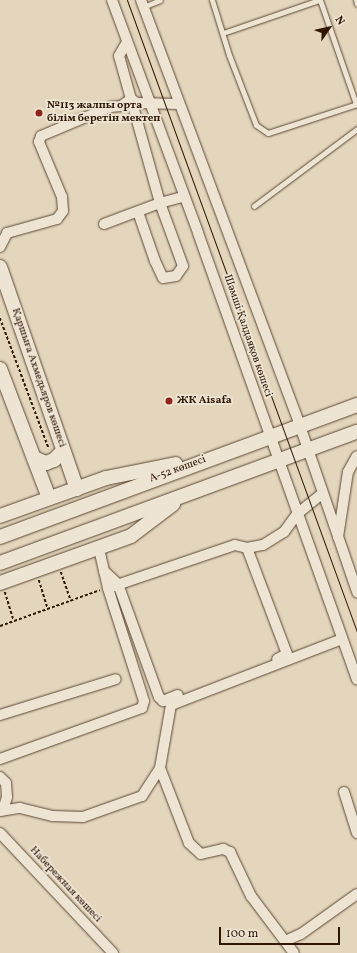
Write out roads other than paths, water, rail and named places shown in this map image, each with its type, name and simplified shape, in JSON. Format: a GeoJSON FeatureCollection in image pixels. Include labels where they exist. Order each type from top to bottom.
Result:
{"type":"FeatureCollection","features":[{"type":"Feature","properties":{"kind":"street","name":"Шәмші Қалдаяқов көшесі"},"geometry":{"type":"LineString","coordinates":[[112,0],[271,437],[357,680]]}},
{"type":"Feature","properties":{"kind":"street","name":"Шәмші Қалдаяқов көшесі"},"geometry":{"type":"LineString","coordinates":[[142,3],[300,426],[322,494],[357,592]]}},
{"type":"Feature","properties":{"kind":"street"},"geometry":{"type":"LineString","coordinates":[[127,42],[119,56],[160,203],[183,266],[176,276],[163,278],[154,261],[138,212]]}},
{"type":"Feature","properties":{"kind":"street"},"geometry":{"type":"LineString","coordinates":[[131,99],[137,103],[179,104]]}},
{"type":"Feature","properties":{"kind":"street"},"geometry":{"type":"LineString","coordinates":[[0,247],[7,233],[57,219],[63,211],[62,197],[39,142],[41,136],[110,107],[122,106],[131,99]]}},
{"type":"Feature","properties":{"kind":"street"},"geometry":{"type":"LineString","coordinates":[[104,224],[160,203],[183,197]]}},
{"type":"Feature","properties":{"kind":"street","name":"Қаршыға Ахмедьяров көшесі"},"geometry":{"type":"LineString","coordinates":[[0,266],[61,440],[58,456],[77,488]]}},
{"type":"Feature","properties":{"kind":"street"},"geometry":{"type":"LineString","coordinates":[[0,369],[49,498]]}},
{"type":"Feature","properties":{"kind":"street","name":"А-52 көшесі"},"geometry":{"type":"LineString","coordinates":[[0,537],[357,405]]}},
{"type":"Feature","properties":{"kind":"street"},"geometry":{"type":"LineString","coordinates":[[0,563],[357,432]]}},
{"type":"Feature","properties":{"kind":"street"},"geometry":{"type":"LineString","coordinates":[[0,516],[106,478],[236,449]]}},
{"type":"Feature","properties":{"kind":"street"},"geometry":{"type":"LineString","coordinates":[[34,458],[46,463],[58,456]]}},
{"type":"Feature","properties":{"kind":"street"},"geometry":{"type":"LineString","coordinates":[[338,539],[348,472],[357,456]]}},
{"type":"Feature","properties":{"kind":"street"},"geometry":{"type":"LineString","coordinates":[[108,588],[235,545],[247,548],[263,545],[284,532],[297,514],[322,494]]}},
{"type":"Feature","properties":{"kind":"street"},"geometry":{"type":"LineString","coordinates":[[1,582],[131,536],[183,496]]}},
{"type":"Feature","properties":{"kind":"street"},"geometry":{"type":"LineString","coordinates":[[0,759],[142,708],[144,701],[108,588],[99,548]]}},
{"type":"Feature","properties":{"kind":"street"},"geometry":{"type":"LineString","coordinates":[[104,571],[118,584],[159,697],[163,701],[287,654],[247,548]]}},
{"type":"Feature","properties":{"kind":"street"},"geometry":{"type":"LineString","coordinates":[[1,811],[20,808],[53,816],[83,817],[142,796],[160,768],[171,705],[342,639]]}},
{"type":"Feature","properties":{"kind":"street"},"geometry":{"type":"LineString","coordinates":[[0,715],[116,679]]}},
{"type":"Feature","properties":{"kind":"street"},"geometry":{"type":"LineString","coordinates":[[160,768],[189,843],[201,854],[223,849],[230,852],[251,896],[294,953]]}},
{"type":"Feature","properties":{"kind":"street"},"geometry":{"type":"LineString","coordinates":[[0,777],[6,783],[7,797],[1,811]]}},
{"type":"Feature","properties":{"kind":"street"},"geometry":{"type":"LineString","coordinates":[[344,792],[357,833]]}},
{"type":"Feature","properties":{"kind":"street","name":"Набережная көшесі"},"geometry":{"type":"LineString","coordinates":[[0,833],[113,953]]}},
{"type":"Feature","properties":{"kind":"street"},"geometry":{"type":"LineString","coordinates":[[285,941],[301,934],[357,894]]}},
{"type":"Feature","properties":{"kind":"lane"},"geometry":{"type":"LineString","coordinates":[[142,3],[160,0]]}},
{"type":"Feature","properties":{"kind":"lane"},"geometry":{"type":"LineString","coordinates":[[212,0],[248,109],[256,125],[268,133],[356,104],[319,0],[223,33]]}},
{"type":"Feature","properties":{"kind":"lane"},"geometry":{"type":"LineString","coordinates":[[356,0],[357,4]]}},
{"type":"Feature","properties":{"kind":"lane"},"geometry":{"type":"LineString","coordinates":[[254,206],[357,129]]}},
{"type":"Feature","properties":{"kind":"tram line"},"geometry":{"type":"LineString","coordinates":[[127,0],[357,632]]}},
{"type":"Feature","properties":{"kind":"place","name":"№113 жалпы орта білім беретін мектеп"},"geometry":{"type":"Point","coordinates":[39,113]}},
{"type":"Feature","properties":{"kind":"place","name":"ЖК Aisafa"},"geometry":{"type":"Point","coordinates":[169,401]}}]}
